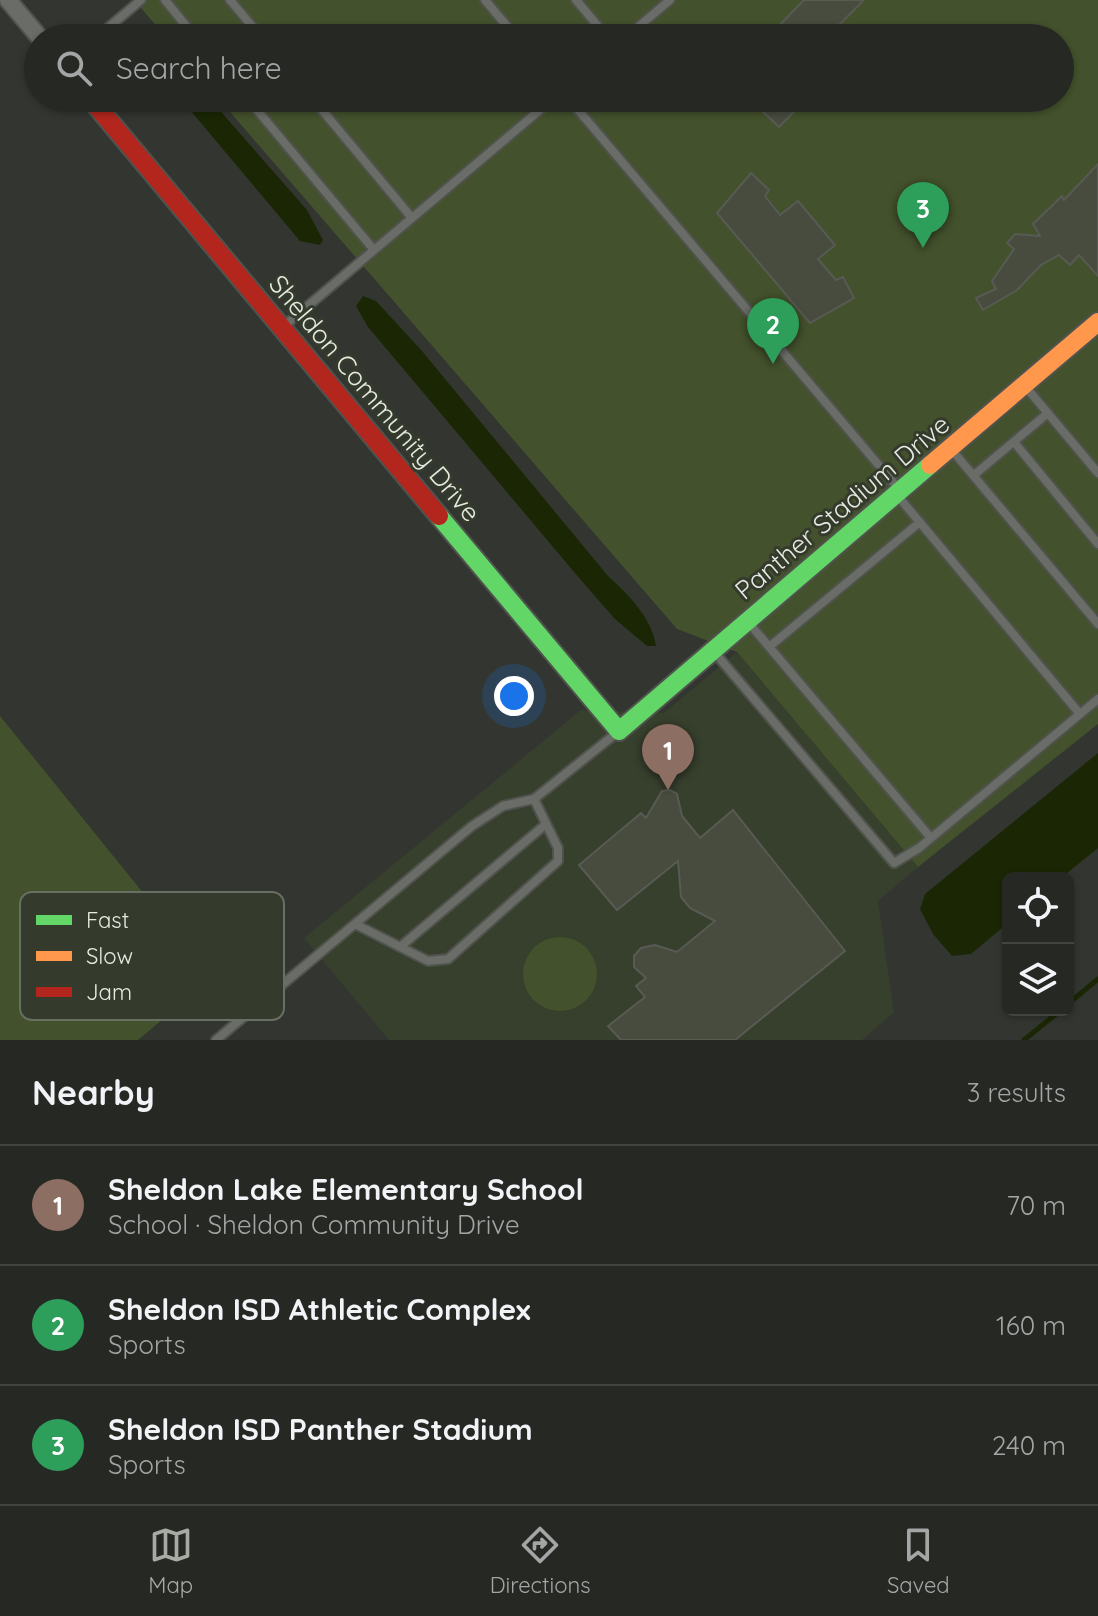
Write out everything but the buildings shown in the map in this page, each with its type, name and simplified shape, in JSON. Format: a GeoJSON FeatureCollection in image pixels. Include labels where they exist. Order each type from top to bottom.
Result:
{"type":"FeatureCollection","features":[{"type":"Feature","properties":{"kind":"street"},"geometry":{"type":"LineString","coordinates":[[8,0],[28,24]]}},
{"type":"Feature","properties":{"kind":"street","name":"Sheldon Community Drive"},"geometry":{"type":"LineString","coordinates":[[102,112],[619,731]]}},
{"type":"Feature","properties":{"kind":"street","name":"Panther Stadium Drive"},"geometry":{"type":"LineString","coordinates":[[619,731],[1098,322]]}},
{"type":"Feature","properties":{"kind":"lane"},"geometry":{"type":"LineString","coordinates":[[113,24],[141,0]]}},
{"type":"Feature","properties":{"kind":"lane"},"geometry":{"type":"LineString","coordinates":[[165,0],[185,24]]}},
{"type":"Feature","properties":{"kind":"lane"},"geometry":{"type":"LineString","coordinates":[[230,0],[250,24]]}},
{"type":"Feature","properties":{"kind":"lane"},"geometry":{"type":"LineString","coordinates":[[485,0],[505,24]]}},
{"type":"Feature","properties":{"kind":"lane"},"geometry":{"type":"LineString","coordinates":[[576,0],[596,24]]}},
{"type":"Feature","properties":{"kind":"lane"},"geometry":{"type":"LineString","coordinates":[[642,24],[670,0]]}},
{"type":"Feature","properties":{"kind":"lane"},"geometry":{"type":"LineString","coordinates":[[259,112],[374,250]]}},
{"type":"Feature","properties":{"kind":"lane"},"geometry":{"type":"LineString","coordinates":[[324,112],[412,218]]}},
{"type":"Feature","properties":{"kind":"lane"},"geometry":{"type":"LineString","coordinates":[[282,328],[537,112]]}},
{"type":"Feature","properties":{"kind":"lane"},"geometry":{"type":"LineString","coordinates":[[580,112],[1080,714]]}},
{"type":"Feature","properties":{"kind":"lane"},"geometry":{"type":"LineString","coordinates":[[1025,385],[1098,473]]}},
{"type":"Feature","properties":{"kind":"lane"},"geometry":{"type":"LineString","coordinates":[[974,475],[1048,413]]}},
{"type":"Feature","properties":{"kind":"lane"},"geometry":{"type":"LineString","coordinates":[[1014,442],[1098,544]]}},
{"type":"Feature","properties":{"kind":"lane"},"geometry":{"type":"LineString","coordinates":[[951,448],[1098,624]]}},
{"type":"Feature","properties":{"kind":"lane"},"geometry":{"type":"LineString","coordinates":[[769,647],[920,522]]}},
{"type":"Feature","properties":{"kind":"lane"},"geometry":{"type":"LineString","coordinates":[[748,621],[931,838]]}},
{"type":"Feature","properties":{"kind":"lane"},"geometry":{"type":"LineString","coordinates":[[713,651],[894,863],[931,838],[1098,699]]}},
{"type":"Feature","properties":{"kind":"lane"},"geometry":{"type":"LineString","coordinates":[[284,983],[472,826],[503,806],[534,799],[619,731]]}},
{"type":"Feature","properties":{"kind":"lane"},"geometry":{"type":"LineString","coordinates":[[355,924],[428,961],[448,959],[558,861],[558,848],[534,799]]}},
{"type":"Feature","properties":{"kind":"lane"},"geometry":{"type":"LineString","coordinates":[[400,947],[546,824]]}},
{"type":"Feature","properties":{"kind":"lane"},"geometry":{"type":"LineString","coordinates":[[216,1040],[240,1020]]}},
{"type":"Feature","properties":{"kind":"shaded area"},"geometry":{"type":"Polygon","coordinates":[[[134,0],[1098,0],[1098,724],[918,867],[737,652],[677,629],[230,112],[1074,112],[1074,24],[155,24],[134,0]]]}},
{"type":"Feature","properties":{"kind":"shaded area"},"geometry":{"type":"Polygon","coordinates":[[[192,112],[221,112],[307,210],[323,240],[320,245],[300,241],[192,112]]]}},
{"type":"Feature","properties":{"kind":"shaded area"},"geometry":{"type":"Polygon","coordinates":[[[363,296],[376,301],[422,351],[608,576],[631,599],[650,626],[656,646],[647,646],[615,619],[368,327],[356,306],[363,296]]]}},
{"type":"Feature","properties":{"kind":"shaded area"},"geometry":{"type":"Polygon","coordinates":[[[737,652],[918,867],[878,901],[894,1012],[862,1040],[389,1040],[304,938],[581,710],[664,713],[737,652]]]}},
{"type":"Feature","properties":{"kind":"shaded area"},"geometry":{"type":"Polygon","coordinates":[[[0,716],[142,892],[20,892],[20,1020],[162,1020],[138,1040],[0,1040],[0,716]]]}},
{"type":"Feature","properties":{"kind":"shaded area"},"geometry":{"type":"Polygon","coordinates":[[[1098,753],[1098,848],[1068,872],[1002,872],[1002,928],[971,954],[952,956],[933,934],[920,909],[925,894],[1098,753]]]}},
{"type":"Feature","properties":{"kind":"shaded area"},"geometry":{"type":"Polygon","coordinates":[[[560,937],[574,940],[586,948],[594,960],[597,974],[594,988],[586,1000],[574,1008],[560,1011],[546,1008],[534,1000],[526,988],[523,974],[526,960],[534,948],[546,940],[560,937]]]}},
{"type":"Feature","properties":{"kind":"waterway"},"geometry":{"type":"LineString","coordinates":[[1074,999],[1098,979]]}},
{"type":"Feature","properties":{"kind":"waterway"},"geometry":{"type":"LineString","coordinates":[[1024,1040],[1054,1016]]}},
{"type":"Feature","properties":{"kind":"traffic: fast"},"geometry":{"type":"LineString","coordinates":[[439,516],[619,731],[930,465]]}},
{"type":"Feature","properties":{"kind":"traffic: slow"},"geometry":{"type":"LineString","coordinates":[[930,465],[1098,322]]}},
{"type":"Feature","properties":{"kind":"traffic: jam"},"geometry":{"type":"LineString","coordinates":[[102,112],[439,516]]}},
{"type":"Feature","properties":{"kind":"place","name":"Sheldon ISD Panther Stadium"},"geometry":{"type":"Point","coordinates":[923,248]}},
{"type":"Feature","properties":{"kind":"place","name":"Sheldon ISD Athletic Complex"},"geometry":{"type":"Point","coordinates":[773,364]}},
{"type":"Feature","properties":{"kind":"place","name":"Sheldon Lake Elementary School"},"geometry":{"type":"Point","coordinates":[668,790]}}]}
